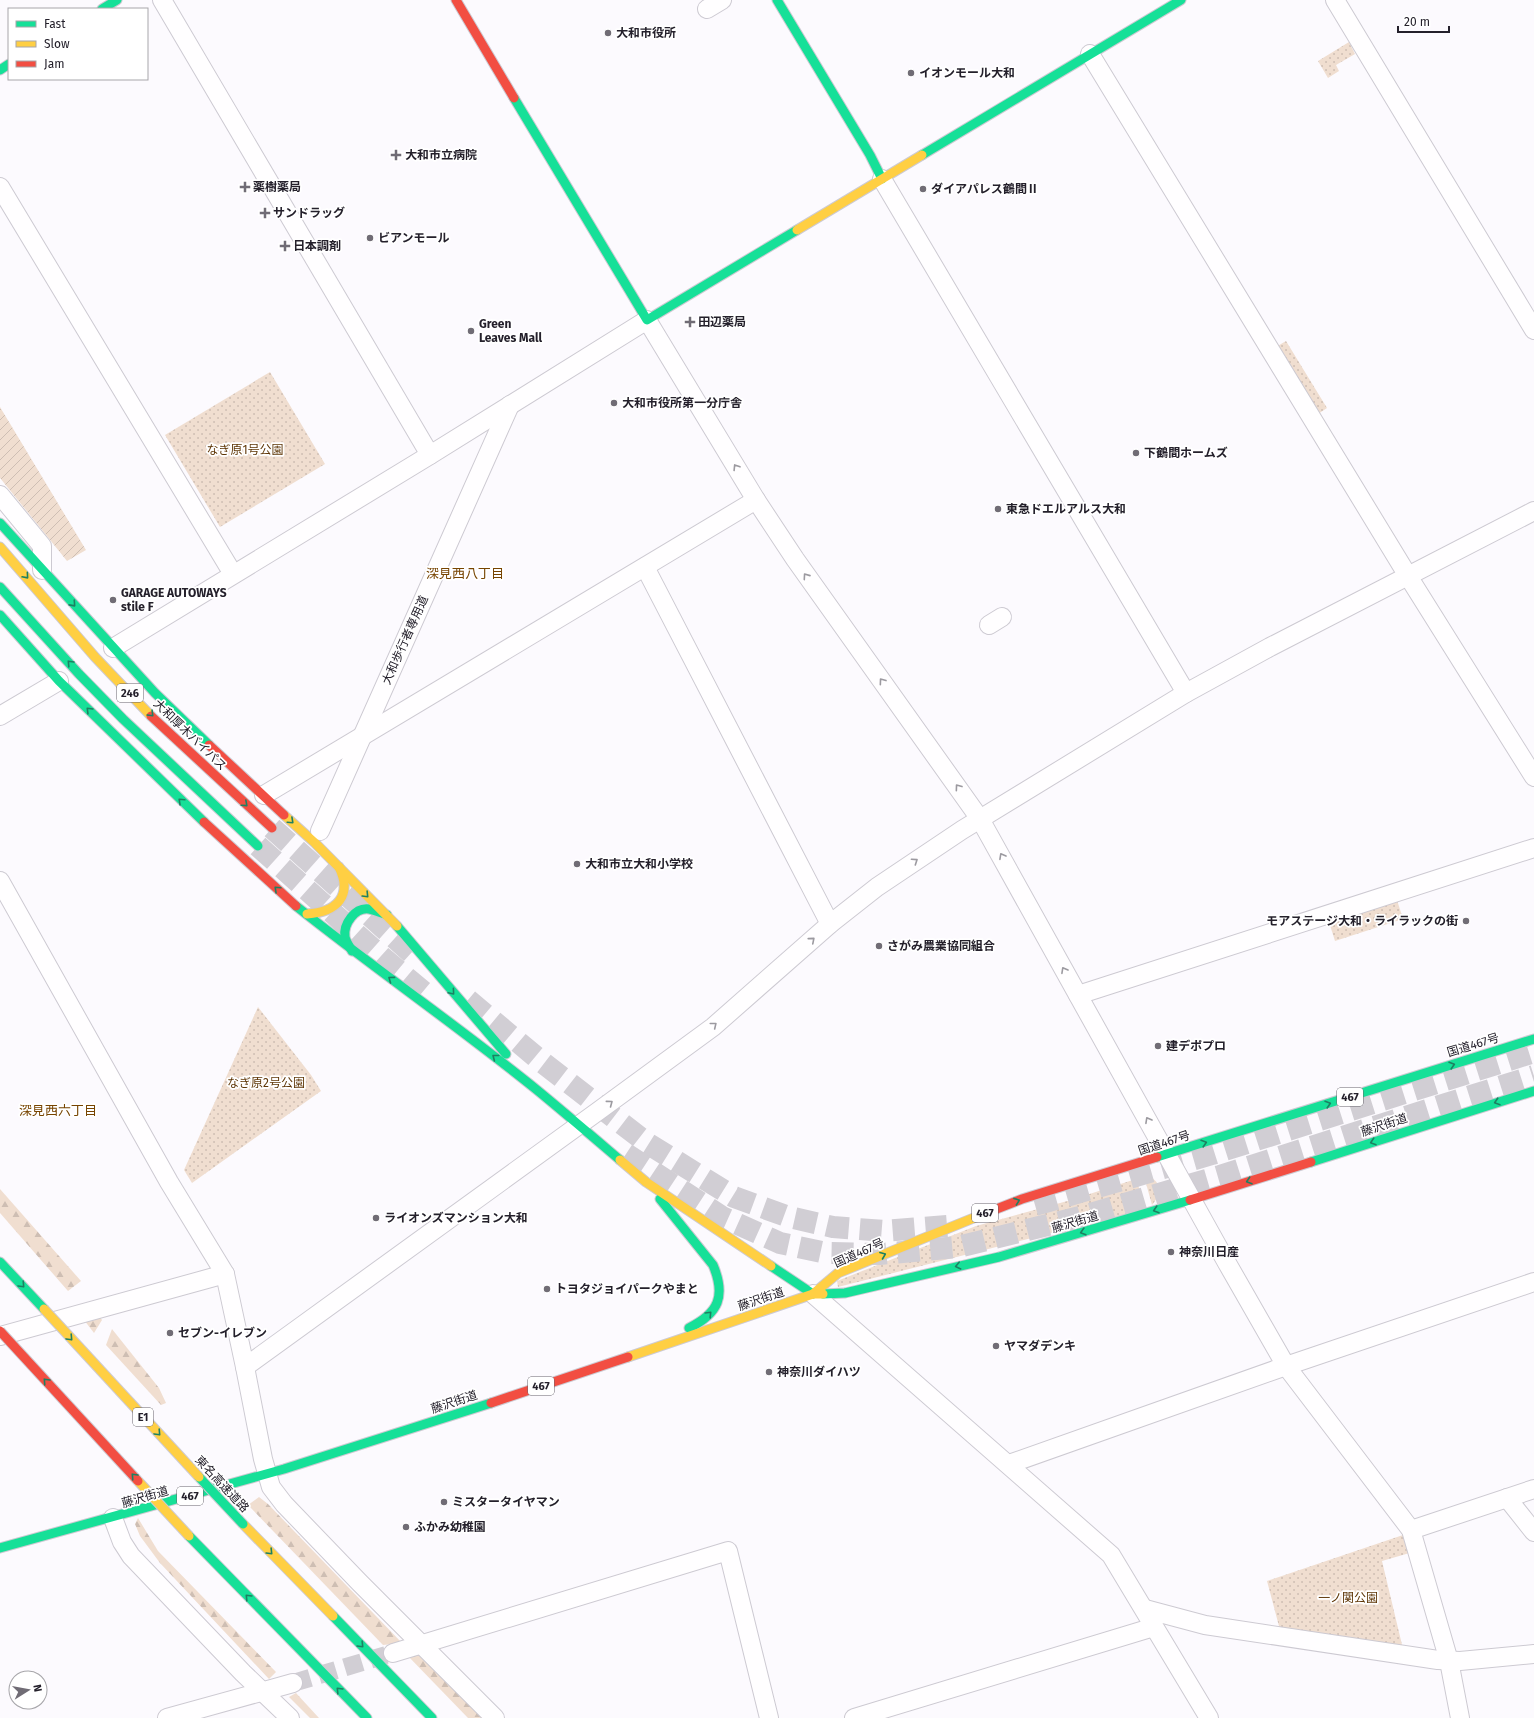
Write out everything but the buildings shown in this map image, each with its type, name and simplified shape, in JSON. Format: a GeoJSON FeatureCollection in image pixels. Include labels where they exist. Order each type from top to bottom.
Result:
{"type":"FeatureCollection","features":[{"type":"Feature","properties":{"kind":"main road"},"geometry":{"type":"LineString","coordinates":[[104,8],[117,0]]}},
{"type":"Feature","properties":{"kind":"main road"},"geometry":{"type":"LineString","coordinates":[[456,0],[646,320],[1181,0]]}},
{"type":"Feature","properties":{"kind":"main road"},"geometry":{"type":"LineString","coordinates":[[777,0],[870,155],[882,179]]}},
{"type":"Feature","properties":{"kind":"main road"},"geometry":{"type":"LineString","coordinates":[[0,523],[155,693],[339,867],[401,930],[536,1090]]}},
{"type":"Feature","properties":{"kind":"main road","name":"大和厚木バイパス"},"geometry":{"type":"LineString","coordinates":[[0,547],[96,657],[138,702],[204,766],[272,828]]}},
{"type":"Feature","properties":{"kind":"main road","name":"246"},"geometry":{"type":"LineString","coordinates":[[0,587],[79,674],[123,719],[258,846]]}},
{"type":"Feature","properties":{"kind":"main road"},"geometry":{"type":"LineString","coordinates":[[2,618],[59,681],[172,792],[291,902],[352,951],[445,1019],[536,1090],[646,1182],[813,1294]]}},
{"type":"Feature","properties":{"kind":"main road"},"geometry":{"type":"LineString","coordinates":[[307,914],[325,913],[336,906],[343,894],[345,881],[339,867]]}},
{"type":"Feature","properties":{"kind":"main road"},"geometry":{"type":"LineString","coordinates":[[352,951],[346,938],[345,927],[349,919],[355,913],[369,909],[386,915]]}},
{"type":"Feature","properties":{"kind":"main road","name":"国道467号"},"geometry":{"type":"LineString","coordinates":[[813,1294],[838,1273],[1022,1199],[1534,1039]]}},
{"type":"Feature","properties":{"kind":"main road","name":"藤沢街道"},"geometry":{"type":"LineString","coordinates":[[0,1548],[113,1518],[267,1474],[452,1416],[813,1294],[844,1293],[999,1256],[1192,1198],[1534,1091]]}},
{"type":"Feature","properties":{"kind":"main road"},"geometry":{"type":"LineString","coordinates":[[612,1362],[693,1327],[709,1316],[717,1305],[720,1292],[719,1276],[713,1265],[646,1182]]}},
{"type":"Feature","properties":{"kind":"main road","name":"東名高速道路"},"geometry":{"type":"LineString","coordinates":[[0,1262],[243,1524],[432,1718]]}},
{"type":"Feature","properties":{"kind":"main road"},"geometry":{"type":"LineString","coordinates":[[0,1331],[189,1536],[367,1718]]}},
{"type":"Feature","properties":{"kind":"street"},"geometry":{"type":"LineString","coordinates":[[162,0],[430,455]]}},
{"type":"Feature","properties":{"kind":"street"},"geometry":{"type":"LineString","coordinates":[[706,9],[722,0]]}},
{"type":"Feature","properties":{"kind":"street"},"geometry":{"type":"LineString","coordinates":[[1335,0],[1534,330]]}},
{"type":"Feature","properties":{"kind":"street"},"geometry":{"type":"LineString","coordinates":[[1090,54],[1408,576],[1534,777]]}},
{"type":"Feature","properties":{"kind":"street"},"geometry":{"type":"LineString","coordinates":[[882,179],[1186,693]]}},
{"type":"Feature","properties":{"kind":"street"},"geometry":{"type":"LineString","coordinates":[[0,187],[233,574]]}},
{"type":"Feature","properties":{"kind":"street"},"geometry":{"type":"LineString","coordinates":[[113,648],[430,455],[646,320],[756,500],[824,601],[980,819],[1286,1366],[1411,1530],[1449,1661],[1460,1718]]}},
{"type":"Feature","properties":{"kind":"street","name":"大和歩行者専用道"},"geometry":{"type":"LineString","coordinates":[[320,831],[510,405]]}},
{"type":"Feature","properties":{"kind":"street"},"geometry":{"type":"LineString","coordinates":[[0,495],[42,546],[42,570]]}},
{"type":"Feature","properties":{"kind":"street"},"geometry":{"type":"LineString","coordinates":[[264,795],[756,500]]}},
{"type":"Feature","properties":{"kind":"street"},"geometry":{"type":"LineString","coordinates":[[245,1367],[713,1027],[830,924],[877,887],[980,819],[1186,693],[1270,647],[1534,511]]}},
{"type":"Feature","properties":{"kind":"street"},"geometry":{"type":"LineString","coordinates":[[645,567],[830,924]]}},
{"type":"Feature","properties":{"kind":"street"},"geometry":{"type":"LineString","coordinates":[[0,716],[59,681]]}},
{"type":"Feature","properties":{"kind":"street"},"geometry":{"type":"LineString","coordinates":[[1078,995],[1534,848]]}},
{"type":"Feature","properties":{"kind":"street"},"geometry":{"type":"LineString","coordinates":[[0,881],[169,1182],[224,1274],[271,1487],[284,1504],[420,1645],[495,1718]]}},
{"type":"Feature","properties":{"kind":"street"},"geometry":{"type":"LineString","coordinates":[[0,1336],[224,1274]]}},
{"type":"Feature","properties":{"kind":"street"},"geometry":{"type":"LineString","coordinates":[[1009,1464],[1286,1366],[1534,1282]]}},
{"type":"Feature","properties":{"kind":"street"},"geometry":{"type":"LineString","coordinates":[[813,1294],[1009,1464],[1111,1555],[1210,1718]]}},
{"type":"Feature","properties":{"kind":"street"},"geometry":{"type":"LineString","coordinates":[[1411,1530],[1534,1489]]}},
{"type":"Feature","properties":{"kind":"street"},"geometry":{"type":"LineString","coordinates":[[1507,1498],[1534,1532]]}},
{"type":"Feature","properties":{"kind":"street"},"geometry":{"type":"LineString","coordinates":[[113,1518],[122,1542],[131,1556],[262,1692],[290,1718]]}},
{"type":"Feature","properties":{"kind":"street"},"geometry":{"type":"LineString","coordinates":[[393,1653],[728,1551],[769,1718]]}},
{"type":"Feature","properties":{"kind":"street"},"geometry":{"type":"LineString","coordinates":[[1144,1610],[1205,1625],[1449,1661],[1534,1654]]}},
{"type":"Feature","properties":{"kind":"street"},"geometry":{"type":"LineString","coordinates":[[854,1718],[1154,1627]]}},
{"type":"Feature","properties":{"kind":"street"},"geometry":{"type":"LineString","coordinates":[[167,1718],[293,1683]]}},
{"type":"Feature","properties":{"kind":"green space"},"geometry":{"type":"Polygon","coordinates":[[[1349,42],[1355,54],[1336,65],[1339,71],[1328,78],[1318,61],[1349,42]]]}},
{"type":"Feature","properties":{"kind":"green space"},"geometry":{"type":"Polygon","coordinates":[[[1286,341],[1327,408],[1318,414],[1276,347],[1286,341]]]}},
{"type":"Feature","properties":{"kind":"green space","name":"なぎ原1号公園"},"geometry":{"type":"Polygon","coordinates":[[[270,372],[325,464],[220,527],[165,435],[270,372]]]}},
{"type":"Feature","properties":{"kind":"green space"},"geometry":{"type":"Polygon","coordinates":[[[0,407],[86,550],[67,561],[0,478],[0,407]]]}},
{"type":"Feature","properties":{"kind":"green space"},"geometry":{"type":"Polygon","coordinates":[[[1397,900],[1403,919],[1335,941],[1329,922],[1397,900]]]}},
{"type":"Feature","properties":{"kind":"green space","name":"なぎ原2号公園"},"geometry":{"type":"Polygon","coordinates":[[[258,1007],[311,1075],[321,1091],[192,1183],[184,1170],[258,1007]]]}},
{"type":"Feature","properties":{"kind":"green space"},"geometry":{"type":"Polygon","coordinates":[[[1144,1176],[1152,1178],[1159,1187],[1157,1198],[1152,1205],[1144,1176]]]}},
{"type":"Feature","properties":{"kind":"green space"},"geometry":{"type":"Polygon","coordinates":[[[1136,1179],[1146,1209],[838,1287],[837,1281],[976,1226],[1071,1200],[1136,1179]]]}},
{"type":"Feature","properties":{"kind":"green space"},"geometry":{"type":"Polygon","coordinates":[[[0,1189],[81,1281],[68,1291],[0,1213],[0,1189]]]}},
{"type":"Feature","properties":{"kind":"green space"},"geometry":{"type":"Polygon","coordinates":[[[97,1313],[102,1320],[94,1333],[81,1316],[97,1313]]]}},
{"type":"Feature","properties":{"kind":"green space"},"geometry":{"type":"Polygon","coordinates":[[[112,1329],[159,1388],[166,1403],[161,1405],[106,1345],[112,1329]]]}},
{"type":"Feature","properties":{"kind":"green space"},"geometry":{"type":"Polygon","coordinates":[[[259,1497],[268,1504],[402,1643],[383,1645],[248,1505],[259,1497]]]}},
{"type":"Feature","properties":{"kind":"green space"},"geometry":{"type":"Polygon","coordinates":[[[138,1518],[158,1551],[276,1672],[269,1679],[160,1563],[140,1536],[135,1524],[138,1518]]]}},
{"type":"Feature","properties":{"kind":"green space","name":"一ノ関公園"},"geometry":{"type":"Polygon","coordinates":[[[1406,1534],[1413,1552],[1382,1561],[1403,1649],[1280,1630],[1267,1581],[1406,1534]]]}},
{"type":"Feature","properties":{"kind":"green space"},"geometry":{"type":"Polygon","coordinates":[[[406,1654],[423,1654],[493,1718],[468,1718],[406,1654]]]}},
{"type":"Feature","properties":{"kind":"green space"},"geometry":{"type":"Polygon","coordinates":[[[296,1693],[319,1718],[310,1718],[289,1697],[296,1693]]]}},
{"type":"Feature","properties":{"kind":"tunnel"},"geometry":{"type":"LineString","coordinates":[[272,828],[417,958]]}},
{"type":"Feature","properties":{"kind":"tunnel"},"geometry":{"type":"LineString","coordinates":[[258,846],[383,958],[426,994]]}},
{"type":"Feature","properties":{"kind":"tunnel"},"geometry":{"type":"LineString","coordinates":[[468,1000],[542,1062],[647,1143],[734,1197],[789,1217],[833,1227],[884,1231],[947,1226]]}},
{"type":"Feature","properties":{"kind":"tunnel"},"geometry":{"type":"LineString","coordinates":[[1035,1205],[1212,1154],[1534,1052]]}},
{"type":"Feature","properties":{"kind":"tunnel"},"geometry":{"type":"LineString","coordinates":[[626,1154],[722,1217],[780,1243],[826,1253],[880,1254],[958,1247],[1080,1217],[1220,1176],[1534,1076]]}},
{"type":"Feature","properties":{"kind":"tunnel"},"geometry":{"type":"LineString","coordinates":[[293,1683],[386,1655]]}},
{"type":"Feature","properties":{"kind":"traffic: fast"},"geometry":{"type":"LineString","coordinates":[[104,8],[117,0]]}},
{"type":"Feature","properties":{"kind":"traffic: fast"},"geometry":{"type":"LineString","coordinates":[[777,0],[870,155],[882,179]]}},
{"type":"Feature","properties":{"kind":"traffic: fast"},"geometry":{"type":"LineString","coordinates":[[922,155],[1181,0]]}},
{"type":"Feature","properties":{"kind":"traffic: fast"},"geometry":{"type":"LineString","coordinates":[[0,70],[8,65]]}},
{"type":"Feature","properties":{"kind":"traffic: fast"},"geometry":{"type":"LineString","coordinates":[[514,98],[647,320],[797,230]]}},
{"type":"Feature","properties":{"kind":"traffic: fast"},"geometry":{"type":"LineString","coordinates":[[0,523],[155,693],[209,745]]}},
{"type":"Feature","properties":{"kind":"traffic: fast"},"geometry":{"type":"LineString","coordinates":[[0,587],[79,674],[123,719],[258,846]]}},
{"type":"Feature","properties":{"kind":"traffic: fast"},"geometry":{"type":"LineString","coordinates":[[0,615],[59,681],[204,822]]}},
{"type":"Feature","properties":{"kind":"traffic: fast"},"geometry":{"type":"LineString","coordinates":[[296,906],[507,1066],[620,1160]]}},
{"type":"Feature","properties":{"kind":"traffic: fast"},"geometry":{"type":"LineString","coordinates":[[352,951],[345,937],[346,927],[351,917],[364,909],[371,909],[387,915]]}},
{"type":"Feature","properties":{"kind":"traffic: fast"},"geometry":{"type":"LineString","coordinates":[[397,926],[506,1054]]}},
{"type":"Feature","properties":{"kind":"traffic: fast"},"geometry":{"type":"LineString","coordinates":[[1157,1157],[1534,1039]]}},
{"type":"Feature","properties":{"kind":"traffic: fast"},"geometry":{"type":"LineString","coordinates":[[1311,1162],[1534,1091]]}},
{"type":"Feature","properties":{"kind":"traffic: fast"},"geometry":{"type":"LineString","coordinates":[[660,1199],[713,1265],[717,1276],[719,1295],[713,1310],[689,1328]]}},
{"type":"Feature","properties":{"kind":"traffic: fast"},"geometry":{"type":"LineString","coordinates":[[823,1294],[845,1293],[999,1257],[1190,1200]]}},
{"type":"Feature","properties":{"kind":"traffic: fast"},"geometry":{"type":"LineString","coordinates":[[0,1262],[44,1309]]}},
{"type":"Feature","properties":{"kind":"traffic: fast"},"geometry":{"type":"LineString","coordinates":[[771,1266],[813,1294]]}},
{"type":"Feature","properties":{"kind":"traffic: fast"},"geometry":{"type":"LineString","coordinates":[[0,1548],[284,1469],[491,1403]]}},
{"type":"Feature","properties":{"kind":"traffic: fast"},"geometry":{"type":"LineString","coordinates":[[199,1477],[243,1524]]}},
{"type":"Feature","properties":{"kind":"traffic: fast"},"geometry":{"type":"LineString","coordinates":[[189,1536],[367,1718]]}},
{"type":"Feature","properties":{"kind":"traffic: fast"},"geometry":{"type":"LineString","coordinates":[[333,1616],[432,1718]]}},
{"type":"Feature","properties":{"kind":"traffic: slow"},"geometry":{"type":"LineString","coordinates":[[797,230],[922,155]]}},
{"type":"Feature","properties":{"kind":"traffic: slow"},"geometry":{"type":"LineString","coordinates":[[0,547],[95,657],[151,716]]}},
{"type":"Feature","properties":{"kind":"traffic: slow"},"geometry":{"type":"LineString","coordinates":[[284,815],[315,843],[397,926]]}},
{"type":"Feature","properties":{"kind":"traffic: slow"},"geometry":{"type":"LineString","coordinates":[[307,914],[327,910],[340,901],[344,886],[343,877],[339,867]]}},
{"type":"Feature","properties":{"kind":"traffic: slow"},"geometry":{"type":"LineString","coordinates":[[620,1160],[646,1182],[771,1266]]}},
{"type":"Feature","properties":{"kind":"traffic: slow"},"geometry":{"type":"LineString","coordinates":[[813,1294],[838,1273],[981,1215]]}},
{"type":"Feature","properties":{"kind":"traffic: slow"},"geometry":{"type":"LineString","coordinates":[[628,1357],[813,1294],[823,1294]]}},
{"type":"Feature","properties":{"kind":"traffic: slow"},"geometry":{"type":"LineString","coordinates":[[44,1309],[199,1477]]}},
{"type":"Feature","properties":{"kind":"traffic: slow"},"geometry":{"type":"LineString","coordinates":[[138,1481],[189,1536]]}},
{"type":"Feature","properties":{"kind":"traffic: slow"},"geometry":{"type":"LineString","coordinates":[[243,1524],[333,1616]]}},
{"type":"Feature","properties":{"kind":"traffic: jam"},"geometry":{"type":"LineString","coordinates":[[456,0],[514,98]]}},
{"type":"Feature","properties":{"kind":"traffic: jam"},"geometry":{"type":"LineString","coordinates":[[151,716],[272,828]]}},
{"type":"Feature","properties":{"kind":"traffic: jam"},"geometry":{"type":"LineString","coordinates":[[209,745],[284,815]]}},
{"type":"Feature","properties":{"kind":"traffic: jam"},"geometry":{"type":"LineString","coordinates":[[204,822],[296,906]]}},
{"type":"Feature","properties":{"kind":"traffic: jam"},"geometry":{"type":"LineString","coordinates":[[981,1215],[1022,1199],[1157,1157]]}},
{"type":"Feature","properties":{"kind":"traffic: jam"},"geometry":{"type":"LineString","coordinates":[[1190,1200],[1311,1162]]}},
{"type":"Feature","properties":{"kind":"traffic: jam"},"geometry":{"type":"LineString","coordinates":[[0,1331],[138,1481]]}},
{"type":"Feature","properties":{"kind":"traffic: jam"},"geometry":{"type":"LineString","coordinates":[[491,1403],[628,1357]]}},
{"type":"Feature","properties":{"kind":"place","name":"大和市役所"},"geometry":{"type":"Point","coordinates":[608,33]}},
{"type":"Feature","properties":{"kind":"place","name":"イオンモール大和"},"geometry":{"type":"Point","coordinates":[911,73]}},
{"type":"Feature","properties":{"kind":"place","name":"大和市立病院"},"geometry":{"type":"Point","coordinates":[396,155]}},
{"type":"Feature","properties":{"kind":"place","name":"薬樹薬局"},"geometry":{"type":"Point","coordinates":[245,187]}},
{"type":"Feature","properties":{"kind":"place","name":"ダイアパレス鶴間Ⅱ"},"geometry":{"type":"Point","coordinates":[923,189]}},
{"type":"Feature","properties":{"kind":"place","name":"サンドラッグ"},"geometry":{"type":"Point","coordinates":[265,213]}},
{"type":"Feature","properties":{"kind":"place","name":"ビアンモール"},"geometry":{"type":"Point","coordinates":[370,238]}},
{"type":"Feature","properties":{"kind":"place","name":"日本調剤"},"geometry":{"type":"Point","coordinates":[285,246]}},
{"type":"Feature","properties":{"kind":"place","name":"田辺薬局"},"geometry":{"type":"Point","coordinates":[690,322]}},
{"type":"Feature","properties":{"kind":"place","name":"Green Leaves Mall"},"geometry":{"type":"Point","coordinates":[471,331]}},
{"type":"Feature","properties":{"kind":"place","name":"大和市役所第一分庁舎"},"geometry":{"type":"Point","coordinates":[614,403]}},
{"type":"Feature","properties":{"kind":"place","name":"下鶴間ホームズ"},"geometry":{"type":"Point","coordinates":[1136,453]}},
{"type":"Feature","properties":{"kind":"place","name":"東急ドエルアルス大和"},"geometry":{"type":"Point","coordinates":[998,509]}},
{"type":"Feature","properties":{"kind":"place","name":"GARAGE AUTOWAYS stile F"},"geometry":{"type":"Point","coordinates":[113,600]}},
{"type":"Feature","properties":{"kind":"place","name":"大和市立大和小学校"},"geometry":{"type":"Point","coordinates":[577,864]}},
{"type":"Feature","properties":{"kind":"place","name":"モアステージ大和・ライラックの街"},"geometry":{"type":"Point","coordinates":[1466,921]}},
{"type":"Feature","properties":{"kind":"place","name":"さがみ農業協同組合"},"geometry":{"type":"Point","coordinates":[879,946]}},
{"type":"Feature","properties":{"kind":"place","name":"建デポプロ"},"geometry":{"type":"Point","coordinates":[1158,1046]}},
{"type":"Feature","properties":{"kind":"place","name":"ライオンズマンション大和"},"geometry":{"type":"Point","coordinates":[376,1218]}},
{"type":"Feature","properties":{"kind":"place","name":"神奈川日産"},"geometry":{"type":"Point","coordinates":[1171,1252]}},
{"type":"Feature","properties":{"kind":"place","name":"トヨタジョイパークやまと"},"geometry":{"type":"Point","coordinates":[547,1289]}},
{"type":"Feature","properties":{"kind":"place","name":"セブン-イレブン"},"geometry":{"type":"Point","coordinates":[170,1333]}},
{"type":"Feature","properties":{"kind":"place","name":"ヤマダデンキ"},"geometry":{"type":"Point","coordinates":[996,1346]}},
{"type":"Feature","properties":{"kind":"place","name":"神奈川ダイハツ"},"geometry":{"type":"Point","coordinates":[769,1372]}},
{"type":"Feature","properties":{"kind":"place","name":"ミスタータイヤマン"},"geometry":{"type":"Point","coordinates":[444,1502]}},
{"type":"Feature","properties":{"kind":"place","name":"ふかみ幼稚園"},"geometry":{"type":"Point","coordinates":[406,1527]}},
{"type":"Feature","properties":{"kind":"district","name":"深見西八丁目"},"geometry":{"type":"Point","coordinates":[465,573]}},
{"type":"Feature","properties":{"kind":"district","name":"深見西六丁目"},"geometry":{"type":"Point","coordinates":[58,1110]}}]}
